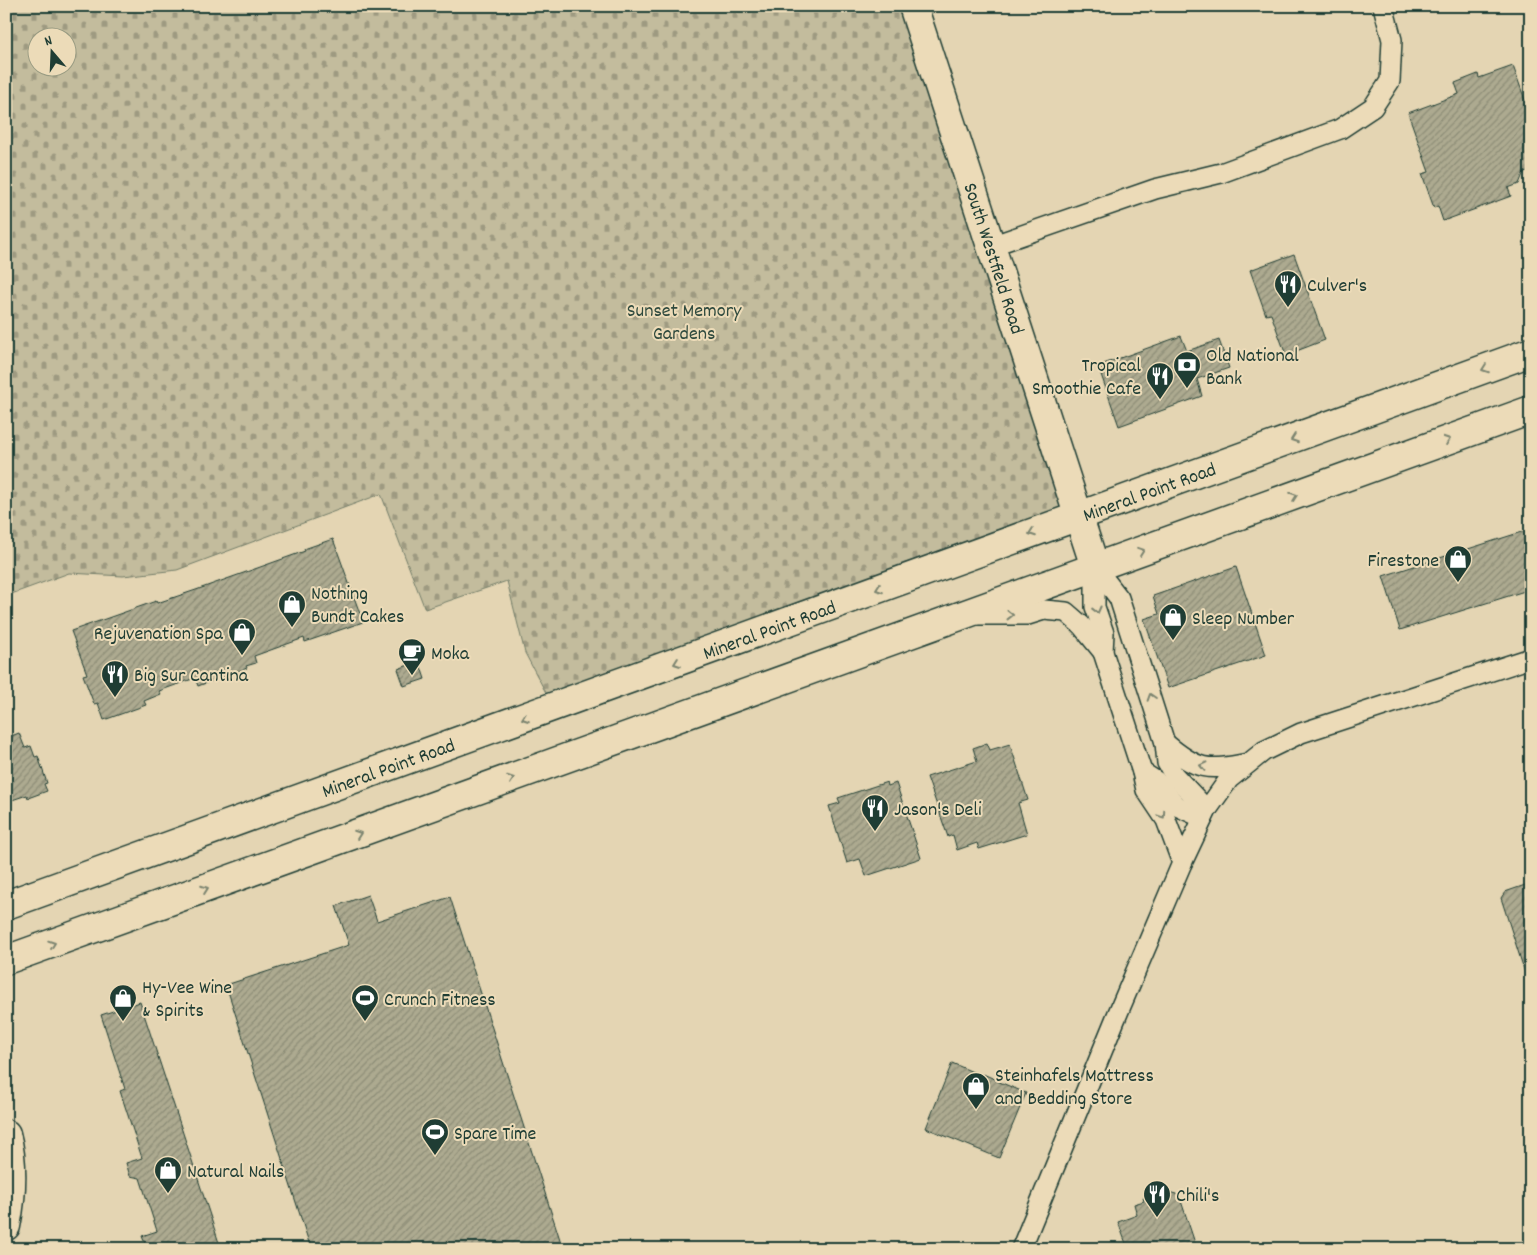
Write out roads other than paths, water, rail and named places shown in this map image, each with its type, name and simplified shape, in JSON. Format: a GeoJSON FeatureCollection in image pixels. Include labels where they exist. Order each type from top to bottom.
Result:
{"type":"FeatureCollection","features":[{"type":"Feature","properties":{"kind":"main road","name":"South Westfield Road"},"geometry":{"type":"LineString","coordinates":[[914,6],[1095,567]]}},
{"type":"Feature","properties":{"kind":"main road","name":"Mineral Point Road"},"geometry":{"type":"LineString","coordinates":[[6,905],[1531,352]]}},
{"type":"Feature","properties":{"kind":"main road"},"geometry":{"type":"LineString","coordinates":[[6,960],[1531,410]]}},
{"type":"Feature","properties":{"kind":"main road"},"geometry":{"type":"LineString","coordinates":[[6,1134],[10,1148],[11,1171],[9,1210],[6,1226]]}},
{"type":"Feature","properties":{"kind":"street"},"geometry":{"type":"LineString","coordinates":[[991,246],[1155,189],[1220,174],[1340,129],[1373,107],[1390,82],[1392,40],[1383,6]]}},
{"type":"Feature","properties":{"kind":"street"},"geometry":{"type":"LineString","coordinates":[[1095,567],[1095,607],[1104,633],[1104,652],[1146,790],[1166,820],[1182,863]]}},
{"type":"Feature","properties":{"kind":"street"},"geometry":{"type":"LineString","coordinates":[[1095,567],[1119,598],[1165,743],[1167,762],[1174,775],[1205,814]]}},
{"type":"Feature","properties":{"kind":"street"},"geometry":{"type":"LineString","coordinates":[[962,615],[1028,615],[1044,610],[1060,610],[1072,616],[1104,652]]}},
{"type":"Feature","properties":{"kind":"street"},"geometry":{"type":"LineString","coordinates":[[1021,1249],[1182,863],[1205,814],[1230,780],[1248,763],[1269,748],[1301,733],[1531,658]]}},
{"type":"Feature","properties":{"kind":"street"},"geometry":{"type":"LineString","coordinates":[[1165,743],[1186,759],[1205,768],[1218,769],[1248,763]]}},
{"type":"Feature","properties":{"kind":"street"},"geometry":{"type":"LineString","coordinates":[[1142,772],[1156,781],[1177,806],[1205,814]]}},
{"type":"Feature","properties":{"kind":"place","name":"Culver's"},"geometry":{"type":"Point","coordinates":[1288,308]}},
{"type":"Feature","properties":{"kind":"place","name":"Old National Bank"},"geometry":{"type":"Point","coordinates":[1187,389]}},
{"type":"Feature","properties":{"kind":"place","name":"Tropical Smoothie Cafe"},"geometry":{"type":"Point","coordinates":[1160,400]}},
{"type":"Feature","properties":{"kind":"place","name":"Firestone"},"geometry":{"type":"Point","coordinates":[1458,583]}},
{"type":"Feature","properties":{"kind":"place","name":"Nothing Bundt Cakes"},"geometry":{"type":"Point","coordinates":[292,628]}},
{"type":"Feature","properties":{"kind":"place","name":"Sleep Number"},"geometry":{"type":"Point","coordinates":[1173,641]}},
{"type":"Feature","properties":{"kind":"place","name":"Rejuvenation Spa"},"geometry":{"type":"Point","coordinates":[242,656]}},
{"type":"Feature","properties":{"kind":"place","name":"Moka"},"geometry":{"type":"Point","coordinates":[412,676]}},
{"type":"Feature","properties":{"kind":"place","name":"Big Sur Cantina"},"geometry":{"type":"Point","coordinates":[115,698]}},
{"type":"Feature","properties":{"kind":"place","name":"Jason's Deli"},"geometry":{"type":"Point","coordinates":[875,832]}},
{"type":"Feature","properties":{"kind":"place","name":"Hy-Vee Wine & Spirits"},"geometry":{"type":"Point","coordinates":[123,1022]}},
{"type":"Feature","properties":{"kind":"place","name":"Crunch Fitness"},"geometry":{"type":"Point","coordinates":[365,1022]}},
{"type":"Feature","properties":{"kind":"place","name":"Steinhafels Mattress and Bedding Store"},"geometry":{"type":"Point","coordinates":[976,1110]}},
{"type":"Feature","properties":{"kind":"place","name":"Spare Time"},"geometry":{"type":"Point","coordinates":[435,1156]}},
{"type":"Feature","properties":{"kind":"place","name":"Natural Nails"},"geometry":{"type":"Point","coordinates":[168,1194]}},
{"type":"Feature","properties":{"kind":"place","name":"Chili's"},"geometry":{"type":"Point","coordinates":[1157,1218]}},
{"type":"Feature","properties":{"kind":"park label","name":"Sunset Memory Gardens"},"geometry":{"type":"Point","coordinates":[684,320]}}]}
